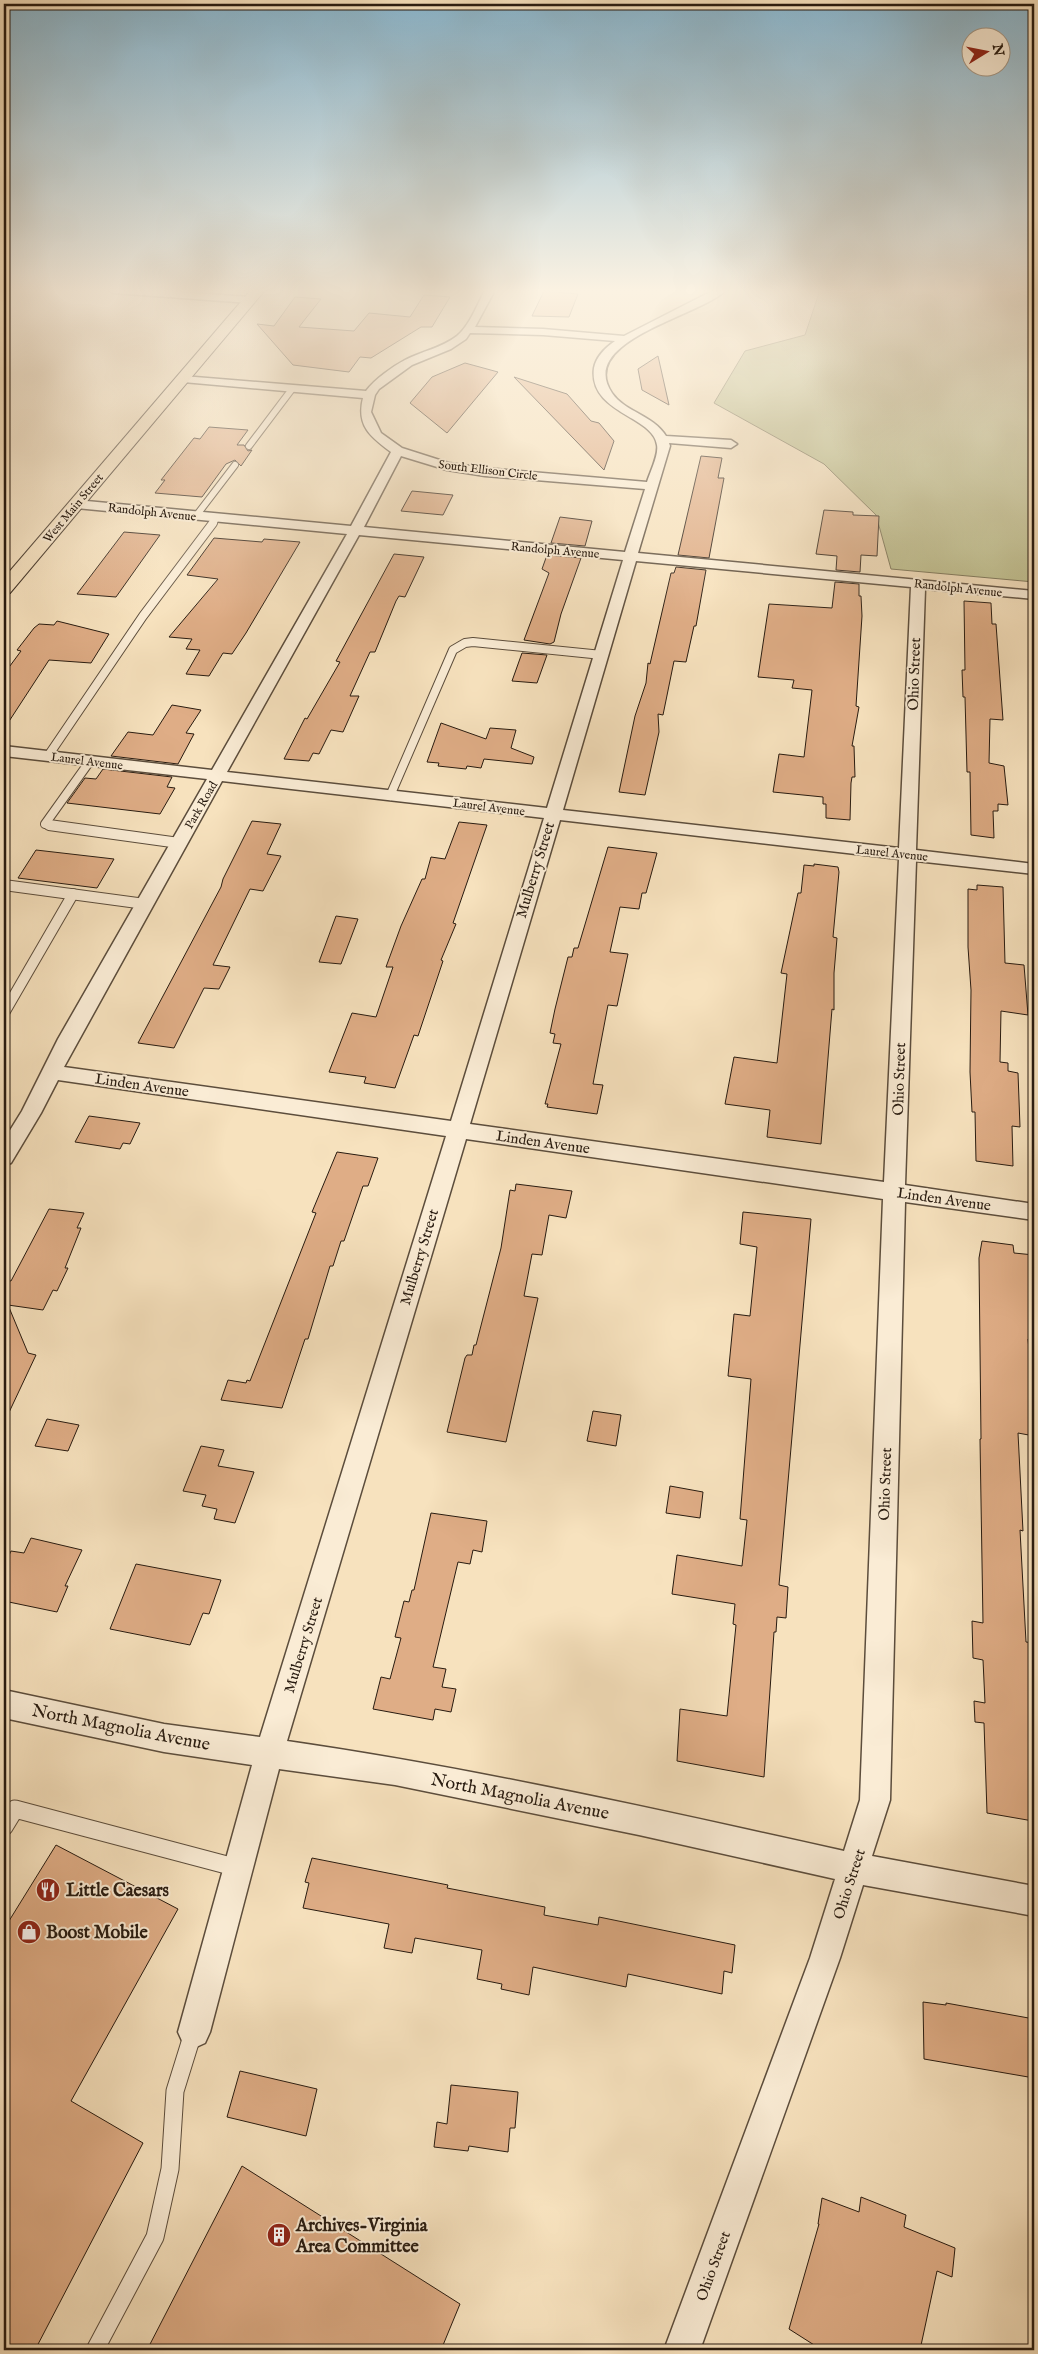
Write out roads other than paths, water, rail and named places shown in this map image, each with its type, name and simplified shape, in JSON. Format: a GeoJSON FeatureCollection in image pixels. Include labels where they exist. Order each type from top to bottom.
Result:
{"type":"FeatureCollection","features":[{"type":"Feature","properties":{"kind":"main road","name":"West Main Street"},"geometry":{"type":"LineString","coordinates":[[4,589],[164,400]]}},
{"type":"Feature","properties":{"kind":"street","name":"South Ellison Circle"},"geometry":{"type":"LineString","coordinates":[[368,400],[365,412],[371,427],[384,442],[398,451],[429,462],[466,469],[652,486]]}},
{"type":"Feature","properties":{"kind":"street"},"geometry":{"type":"LineString","coordinates":[[611,400],[650,426],[662,439],[731,444]]}},
{"type":"Feature","properties":{"kind":"street","name":"Mulberry Street"},"geometry":{"type":"LineString","coordinates":[[194,2032],[269,1754],[602,655],[664,446],[662,439]]}},
{"type":"Feature","properties":{"kind":"street","name":"Park Road"},"geometry":{"type":"LineString","coordinates":[[4,1158],[31,1113],[51,1072],[398,451]]}},
{"type":"Feature","properties":{"kind":"street","name":"Randolph Avenue"},"geometry":{"type":"LineString","coordinates":[[76,504],[1034,595]]}},
{"type":"Feature","properties":{"kind":"street","name":"Ohio Street"},"geometry":{"type":"LineString","coordinates":[[682,2350],[826,1958],[875,1800],[894,1192],[918,584]]}},
{"type":"Feature","properties":{"kind":"street","name":"Laurel Avenue"},"geometry":{"type":"LineString","coordinates":[[4,751],[1034,869]]}},
{"type":"Feature","properties":{"kind":"street","name":"Linden Avenue"},"geometry":{"type":"LineString","coordinates":[[51,1072],[1034,1212]]}},
{"type":"Feature","properties":{"kind":"street","name":"North Magnolia Avenue"},"geometry":{"type":"LineString","coordinates":[[4,1704],[164,1738],[395,1771],[639,1820],[854,1868],[1034,1901]]}},
{"type":"Feature","properties":{"kind":"lane"},"geometry":{"type":"LineString","coordinates":[[249,446],[284,400]]}},
{"type":"Feature","properties":{"kind":"lane"},"geometry":{"type":"LineString","coordinates":[[196,516],[235,465]]}},
{"type":"Feature","properties":{"kind":"lane"},"geometry":{"type":"LineString","coordinates":[[48,756],[143,616],[216,518]]}},
{"type":"Feature","properties":{"kind":"lane"},"geometry":{"type":"LineString","coordinates":[[390,796],[440,677],[453,650],[458,646],[473,642],[602,655]]}},
{"type":"Feature","properties":{"kind":"lane"},"geometry":{"type":"LineString","coordinates":[[90,761],[45,824],[179,843]]}},
{"type":"Feature","properties":{"kind":"lane"},"geometry":{"type":"LineString","coordinates":[[4,886],[145,904]]}},
{"type":"Feature","properties":{"kind":"lane"},"geometry":{"type":"LineString","coordinates":[[4,1013],[73,894]]}},
{"type":"Feature","properties":{"kind":"lane"},"geometry":{"type":"LineString","coordinates":[[4,1827],[9,1808],[238,1868]]}},
{"type":"Feature","properties":{"kind":"lane"},"geometry":{"type":"LineString","coordinates":[[96,2350],[155,2238],[170,2169],[175,2092],[194,2032]]}},
{"type":"Feature","properties":{"kind":"place","name":"Little Caesars"},"geometry":{"type":"Point","coordinates":[48,1890]}},
{"type":"Feature","properties":{"kind":"place","name":"Boost Mobile"},"geometry":{"type":"Point","coordinates":[29,1932]}},
{"type":"Feature","properties":{"kind":"place","name":"Archives-Virginia Area Committee"},"geometry":{"type":"Point","coordinates":[279,2235]}}]}
